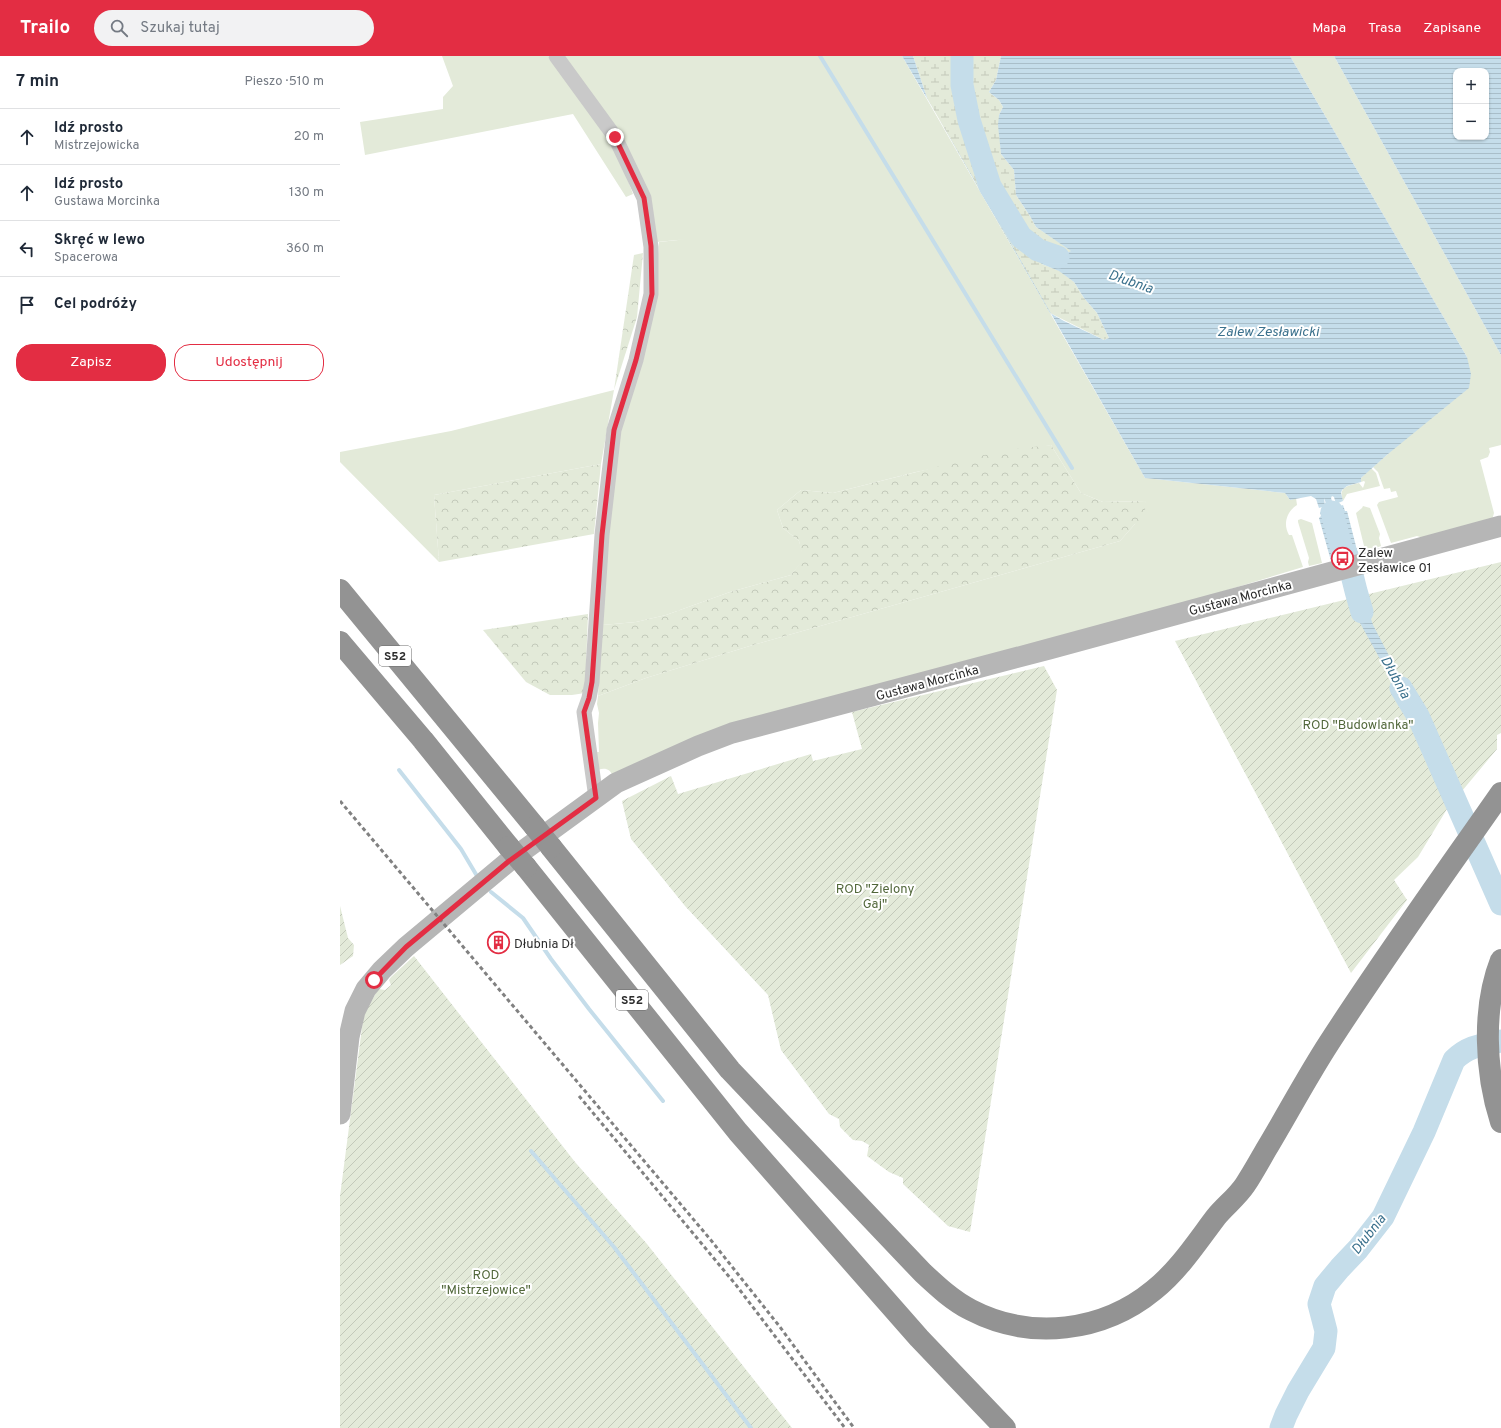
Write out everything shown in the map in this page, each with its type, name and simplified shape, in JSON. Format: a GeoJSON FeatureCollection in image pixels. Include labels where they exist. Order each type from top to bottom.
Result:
{"type":"FeatureCollection","features":[{"type":"Feature","properties":{"kind":"highway","name":"S52"},"geometry":{"type":"LineString","coordinates":[[340,590],[535,827],[730,1070],[907,1257],[937,1286],[970,1309],[998,1321],[1027,1327],[1060,1328],[1091,1323],[1119,1312],[1153,1291],[1173,1272],[1220,1213],[1244,1186],[1328,1045],[1380,965],[1501,793]]}},
{"type":"Feature","properties":{"kind":"highway","name":"S52"},"geometry":{"type":"LineString","coordinates":[[340,642],[526,867],[738,1132],[919,1338],[1006,1428]]}},
{"type":"Feature","properties":{"kind":"highway"},"geometry":{"type":"LineString","coordinates":[[1501,960],[1496,972],[1489,1004],[1487,1039],[1491,1078],[1501,1122]]}},
{"type":"Feature","properties":{"kind":"street"},"geometry":{"type":"LineString","coordinates":[[556,56],[615,137],[644,198],[651,246],[652,294],[636,360],[614,430],[602,535],[592,682],[589,698],[584,712],[596,798]]}},
{"type":"Feature","properties":{"kind":"street","name":"Gustawa Morcinka"},"geometry":{"type":"LineString","coordinates":[[340,1114],[349,1038],[355,1011],[366,989],[382,970],[406,947],[509,861],[616,783],[698,746],[732,733],[1049,649],[1501,526]]}},
{"type":"Feature","properties":{"kind":"green space"},"geometry":{"type":"Polygon","coordinates":[[[442,56],[548,56],[612,139],[633,194],[626,197],[573,114],[365,155],[360,122],[443,109],[443,97],[453,86],[442,56]]]}},
{"type":"Feature","properties":{"kind":"green space"},"geometry":{"type":"Polygon","coordinates":[[[561,56],[902,56],[1145,478],[1285,493],[1290,500],[1296,498],[1297,505],[1288,515],[1286,527],[1289,535],[1292,535],[1303,567],[613,776],[607,769],[598,770],[595,752],[599,752],[598,696],[646,678],[753,645],[1120,541],[1135,524],[1146,501],[1103,502],[1081,493],[1051,445],[916,472],[833,493],[801,490],[777,510],[783,528],[799,541],[804,559],[791,575],[730,592],[666,615],[636,622],[602,625],[608,537],[617,448],[658,254],[659,242],[688,239],[657,242],[649,198],[561,56]]]}},
{"type":"Feature","properties":{"kind":"green space"},"geometry":{"type":"Polygon","coordinates":[[[913,56],[1001,56],[996,80],[989,92],[999,100],[1003,107],[999,115],[1001,154],[1014,170],[1016,195],[1036,227],[1072,251],[1065,254],[1034,243],[1042,264],[1060,271],[1074,282],[1084,298],[1097,313],[1109,338],[1104,340],[1050,313],[927,98],[913,56]]]}},
{"type":"Feature","properties":{"kind":"green space"},"geometry":{"type":"Polygon","coordinates":[[[1290,56],[1334,56],[1501,355],[1501,445],[1489,448],[1490,452],[1488,457],[1480,460],[1494,513],[1492,520],[1423,538],[1417,536],[1391,543],[1377,505],[1379,502],[1398,497],[1396,491],[1391,492],[1390,488],[1384,489],[1378,472],[1373,467],[1388,454],[1467,357],[1290,56]]]}},
{"type":"Feature","properties":{"kind":"green space"},"geometry":{"type":"Polygon","coordinates":[[[643,253],[637,317],[614,390],[634,255],[643,253]]]}},
{"type":"Feature","properties":{"kind":"green space"},"geometry":{"type":"Polygon","coordinates":[[[614,390],[601,464],[434,495],[439,562],[340,462],[340,452],[451,431],[614,390]]]}},
{"type":"Feature","properties":{"kind":"green space"},"geometry":{"type":"Polygon","coordinates":[[[1051,445],[1081,493],[1103,502],[1146,501],[1144,520],[1135,524],[1120,541],[753,645],[646,678],[598,696],[602,625],[636,622],[666,615],[730,592],[791,575],[803,559],[799,541],[783,528],[777,510],[801,490],[833,493],[1000,451],[1051,445]]]}},
{"type":"Feature","properties":{"kind":"green space"},"geometry":{"type":"Polygon","coordinates":[[[601,464],[594,534],[439,562],[434,495],[601,464]]]}},
{"type":"Feature","properties":{"kind":"green space"},"geometry":{"type":"Polygon","coordinates":[[[1371,468],[1376,473],[1380,486],[1347,494],[1343,501],[1343,490],[1347,486],[1359,483],[1363,488],[1365,482],[1361,482],[1361,478],[1371,468]]]}},
{"type":"Feature","properties":{"kind":"green space"},"geometry":{"type":"Polygon","coordinates":[[[1363,506],[1370,508],[1380,534],[1379,538],[1381,546],[1371,550],[1371,548],[1365,550],[1356,513],[1363,506]]]}},
{"type":"Feature","properties":{"kind":"green space"},"geometry":{"type":"Polygon","coordinates":[[[1301,519],[1312,523],[1322,563],[1309,566],[1309,558],[1298,522],[1298,520],[1301,519]]]}},
{"type":"Feature","properties":{"kind":"green space","name":"ROD \"Budowlanka\""},"geometry":{"type":"Polygon","coordinates":[[[1501,562],[1501,733],[1497,735],[1497,749],[1447,809],[1418,857],[1394,880],[1407,900],[1351,973],[1175,641],[1501,562]]]}},
{"type":"Feature","properties":{"kind":"green space"},"geometry":{"type":"Polygon","coordinates":[[[588,614],[585,693],[572,695],[550,695],[526,682],[483,630],[588,614]]]}},
{"type":"Feature","properties":{"kind":"green space","name":"ROD \"Zielony Gaj\""},"geometry":{"type":"Polygon","coordinates":[[[1044,666],[1057,690],[970,1232],[948,1226],[903,1184],[903,1178],[889,1172],[867,1156],[869,1145],[862,1141],[853,1140],[840,1127],[839,1119],[829,1114],[781,1050],[768,995],[685,906],[631,839],[622,801],[671,776],[678,794],[811,754],[813,761],[862,749],[852,712],[1044,666]]]}},
{"type":"Feature","properties":{"kind":"green space"},"geometry":{"type":"Polygon","coordinates":[[[340,906],[348,938],[354,945],[353,956],[340,965],[340,906]]]}},
{"type":"Feature","properties":{"kind":"green space","name":"ROD \"Mistrzejowice\""},"geometry":{"type":"Polygon","coordinates":[[[414,956],[575,1162],[647,1244],[792,1428],[340,1428],[340,1196],[363,1020],[364,1015],[378,989],[385,990],[391,985],[389,980],[391,977],[414,956]]]}},
{"type":"Feature","properties":{"kind":"water"},"geometry":{"type":"Polygon","coordinates":[[[902,56],[913,56],[927,98],[938,117],[933,109],[902,56]]]}},
{"type":"Feature","properties":{"kind":"water","name":"Zalew Zesławicki"},"geometry":{"type":"Polygon","coordinates":[[[1001,56],[1290,56],[1467,357],[1471,374],[1469,388],[1388,454],[1361,478],[1361,482],[1347,486],[1342,490],[1341,493],[1343,501],[1336,504],[1334,497],[1332,496],[1331,498],[1334,507],[1328,509],[1324,498],[1325,506],[1319,508],[1316,499],[1311,496],[1290,500],[1285,493],[1145,478],[1051,314],[1104,340],[1109,338],[1097,313],[1084,298],[1074,282],[1059,271],[1042,264],[1023,247],[1034,243],[1065,254],[1071,251],[1036,227],[1016,195],[1014,170],[1001,154],[998,125],[999,115],[1003,107],[999,100],[989,92],[996,80],[1001,56]]]}},
{"type":"Feature","properties":{"kind":"water"},"geometry":{"type":"Polygon","coordinates":[[[1334,56],[1501,56],[1501,355],[1334,56]]]}},
{"type":"Feature","properties":{"kind":"water"},"geometry":{"type":"Polygon","coordinates":[[[938,117],[994,214],[1051,314],[1050,313],[938,117]]]}},
{"type":"Feature","properties":{"kind":"water"},"geometry":{"type":"Polygon","coordinates":[[[1343,505],[1345,511],[1347,511],[1358,554],[1331,561],[1319,518],[1321,516],[1320,512],[1326,510],[1328,514],[1336,513],[1346,554],[1348,553],[1338,507],[1343,505]]]}},
{"type":"Feature","properties":{"kind":"water"},"geometry":{"type":"Polygon","coordinates":[[[1360,580],[1360,594],[1364,598],[1373,625],[1410,696],[1418,716],[1400,695],[1360,623],[1344,584],[1360,580]]]}},
{"type":"Feature","properties":{"kind":"waterway"},"geometry":{"type":"LineString","coordinates":[[820,56],[1072,468]]}},
{"type":"Feature","properties":{"kind":"waterway","name":"Dłubnia"},"geometry":{"type":"LineString","coordinates":[[962,56],[962,85],[969,120],[990,186],[1021,237],[1038,250],[1058,257]]}},
{"type":"Feature","properties":{"kind":"waterway","name":"Dłubnia"},"geometry":{"type":"LineString","coordinates":[[1332,512],[1343,554],[1347,555],[1362,612]]}},
{"type":"Feature","properties":{"kind":"waterway","name":"Dłubnia"},"geometry":{"type":"LineString","coordinates":[[1401,688],[1418,716],[1501,904]]}},
{"type":"Feature","properties":{"kind":"waterway"},"geometry":{"type":"LineString","coordinates":[[399,770],[461,849],[477,876]]}},
{"type":"Feature","properties":{"kind":"waterway"},"geometry":{"type":"LineString","coordinates":[[491,892],[523,918],[551,959],[589,1009],[663,1101]]}},
{"type":"Feature","properties":{"kind":"waterway","name":"Dłubnia"},"geometry":{"type":"LineString","coordinates":[[1281,1428],[1298,1391],[1324,1348],[1326,1331],[1319,1304],[1325,1286],[1358,1249],[1383,1217],[1424,1132],[1454,1060],[1459,1055],[1470,1049],[1501,1041]]}},
{"type":"Feature","properties":{"kind":"waterway"},"geometry":{"type":"LineString","coordinates":[[531,1151],[614,1247],[751,1428]]}},
{"type":"Feature","properties":{"kind":"railway"},"geometry":{"type":"LineString","coordinates":[[340,801],[710,1239],[780,1327],[854,1428]]}},
{"type":"Feature","properties":{"kind":"railway"},"geometry":{"type":"LineString","coordinates":[[579,1096],[736,1285],[845,1428]]}},
{"type":"Feature","properties":{"kind":"place","name":"Zalew Zesławice 01"},"geometry":{"type":"Point","coordinates":[1343,559]}},
{"type":"Feature","properties":{"kind":"place","name":"Dłubnia Dł"},"geometry":{"type":"Point","coordinates":[498,943]}},
{"type":"Feature","properties":{"kind":"route"},"geometry":{"type":"LineString","coordinates":[[374,980],[382,970],[406,947],[509,861],[596,798],[584,712],[589,698],[592,682],[602,535],[614,430],[636,360],[652,294],[651,246],[644,198],[615,137]]}}]}
